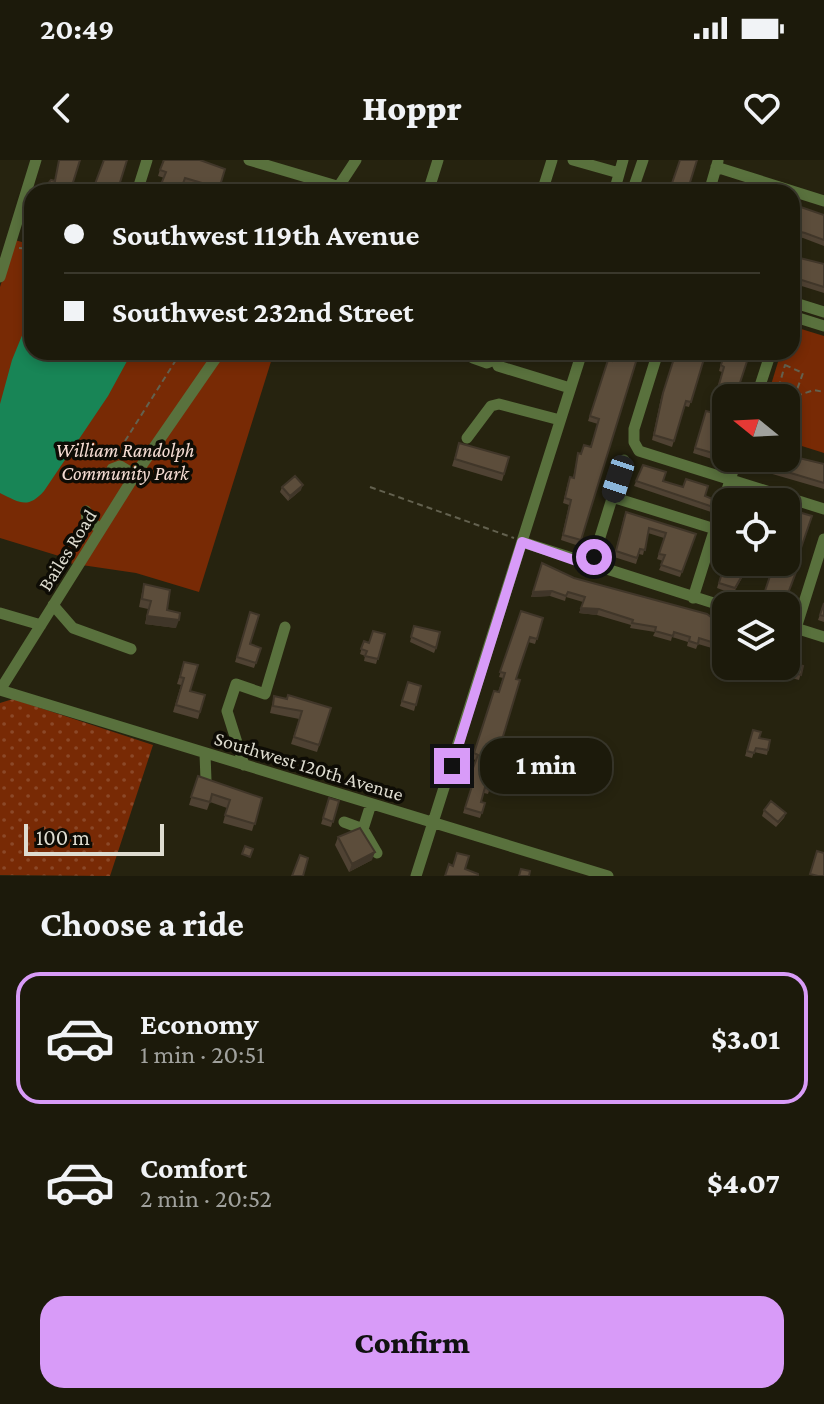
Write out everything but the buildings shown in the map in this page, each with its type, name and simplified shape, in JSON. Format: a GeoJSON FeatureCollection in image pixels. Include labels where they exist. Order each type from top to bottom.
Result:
{"type":"FeatureCollection","features":[{"type":"Feature","properties":{"kind":"street"},"geometry":{"type":"LineString","coordinates":[[29,184],[36,160]]}},
{"type":"Feature","properties":{"kind":"street"},"geometry":{"type":"LineString","coordinates":[[140,184],[147,160]]}},
{"type":"Feature","properties":{"kind":"street"},"geometry":{"type":"LineString","coordinates":[[249,160],[321,184]]}},
{"type":"Feature","properties":{"kind":"street"},"geometry":{"type":"LineString","coordinates":[[339,184],[356,160]]}},
{"type":"Feature","properties":{"kind":"street"},"geometry":{"type":"LineString","coordinates":[[430,184],[438,160]]}},
{"type":"Feature","properties":{"kind":"street"},"geometry":{"type":"LineString","coordinates":[[544,184],[552,160]]}},
{"type":"Feature","properties":{"kind":"street"},"geometry":{"type":"LineString","coordinates":[[573,160],[619,173]]}},
{"type":"Feature","properties":{"kind":"street"},"geometry":{"type":"LineString","coordinates":[[616,184],[623,160]]}},
{"type":"Feature","properties":{"kind":"street"},"geometry":{"type":"LineString","coordinates":[[635,184],[643,160]]}},
{"type":"Feature","properties":{"kind":"street"},"geometry":{"type":"LineString","coordinates":[[711,184],[717,164],[775,184]]}},
{"type":"Feature","properties":{"kind":"street"},"geometry":{"type":"LineString","coordinates":[[800,193],[824,201]]}},
{"type":"Feature","properties":{"kind":"street"},"geometry":{"type":"LineString","coordinates":[[0,277],[24,199]]}},
{"type":"Feature","properties":{"kind":"street"},"geometry":{"type":"LineString","coordinates":[[800,304],[824,312]]}},
{"type":"Feature","properties":{"kind":"street"},"geometry":{"type":"LineString","coordinates":[[800,318],[824,326]]}},
{"type":"Feature","properties":{"kind":"street","name":"Bailes Road"},"geometry":{"type":"LineString","coordinates":[[0,690],[135,475],[214,360]]}},
{"type":"Feature","properties":{"kind":"street"},"geometry":{"type":"LineString","coordinates":[[497,360],[498,366],[570,388]]}},
{"type":"Feature","properties":{"kind":"street"},"geometry":{"type":"LineString","coordinates":[[416,876],[579,360]]}},
{"type":"Feature","properties":{"kind":"street"},"geometry":{"type":"LineString","coordinates":[[656,360],[634,429],[635,445],[643,453],[824,509]]}},
{"type":"Feature","properties":{"kind":"street"},"geometry":{"type":"LineString","coordinates":[[761,384],[768,360]]}},
{"type":"Feature","properties":{"kind":"street"},"geometry":{"type":"LineString","coordinates":[[467,438],[491,406],[499,404],[560,420]]}},
{"type":"Feature","properties":{"kind":"street"},"geometry":{"type":"LineString","coordinates":[[591,566],[624,460]]}},
{"type":"Feature","properties":{"kind":"street"},"geometry":{"type":"LineString","coordinates":[[112,469],[120,466],[135,475]]}},
{"type":"Feature","properties":{"kind":"street"},"geometry":{"type":"LineString","coordinates":[[728,488],[733,472]]}},
{"type":"Feature","properties":{"kind":"street"},"geometry":{"type":"LineString","coordinates":[[612,497],[712,528]]}},
{"type":"Feature","properties":{"kind":"street"},"geometry":{"type":"LineString","coordinates":[[86,511],[87,520],[101,529]]}},
{"type":"Feature","properties":{"kind":"street"},"geometry":{"type":"LineString","coordinates":[[693,598],[712,538]]}},
{"type":"Feature","properties":{"kind":"street"},"geometry":{"type":"LineString","coordinates":[[800,603],[824,539]]}},
{"type":"Feature","properties":{"kind":"street"},"geometry":{"type":"LineString","coordinates":[[522,542],[712,603]]}},
{"type":"Feature","properties":{"kind":"street"},"geometry":{"type":"LineString","coordinates":[[53,605],[73,628],[131,649]]}},
{"type":"Feature","properties":{"kind":"street"},"geometry":{"type":"LineString","coordinates":[[0,613],[41,625]]}},
{"type":"Feature","properties":{"kind":"street"},"geometry":{"type":"LineString","coordinates":[[244,765],[227,711],[236,684],[265,694],[285,627]]}},
{"type":"Feature","properties":{"kind":"street"},"geometry":{"type":"LineString","coordinates":[[800,630],[824,637]]}},
{"type":"Feature","properties":{"kind":"street","name":"Southwest 120th Avenue"},"geometry":{"type":"LineString","coordinates":[[0,690],[608,876]]}},
{"type":"Feature","properties":{"kind":"street"},"geometry":{"type":"LineString","coordinates":[[205,754],[206,780]]}},
{"type":"Feature","properties":{"kind":"street"},"geometry":{"type":"LineString","coordinates":[[363,829],[371,804]]}},
{"type":"Feature","properties":{"kind":"street"},"geometry":{"type":"LineString","coordinates":[[344,822],[363,829],[377,853]]}},
{"type":"Feature","properties":{"kind":"path"},"geometry":{"type":"LineString","coordinates":[[18,247],[24,248]]}},
{"type":"Feature","properties":{"kind":"path"},"geometry":{"type":"LineString","coordinates":[[125,441],[176,360]]}},
{"type":"Feature","properties":{"kind":"path"},"geometry":{"type":"LineString","coordinates":[[779,384],[785,365],[801,371],[798,384]]}},
{"type":"Feature","properties":{"kind":"path"},"geometry":{"type":"LineString","coordinates":[[772,378],[779,380]]}},
{"type":"Feature","properties":{"kind":"path"},"geometry":{"type":"LineString","coordinates":[[800,395],[814,390],[824,392]]}},
{"type":"Feature","properties":{"kind":"path"},"geometry":{"type":"LineString","coordinates":[[370,487],[522,542]]}},
{"type":"Feature","properties":{"kind":"green space","name":"William Randolph Community Park"},"geometry":{"type":"Polygon","coordinates":[[[15,240],[24,243],[24,360],[272,360],[199,592],[136,573],[68,563],[59,556],[0,538],[0,287],[15,240]]]}},
{"type":"Feature","properties":{"kind":"green space"},"geometry":{"type":"Polygon","coordinates":[[[800,329],[824,336],[824,453],[800,445],[800,384],[771,384],[779,360],[800,360],[800,329]]]}},
{"type":"Feature","properties":{"kind":"green space"},"geometry":{"type":"Polygon","coordinates":[[[13,699],[153,745],[110,876],[0,875],[0,703],[13,699]]]}},
{"type":"Feature","properties":{"kind":"shaded area"},"geometry":{"type":"Polygon","coordinates":[[[24,331],[24,360],[128,360],[108,396],[44,491],[28,502],[0,493],[0,404],[24,331]]]}},
{"type":"Feature","properties":{"kind":"route"},"geometry":{"type":"LineString","coordinates":[[452,766],[522,542],[534,549],[591,566],[594,557]]}}]}
